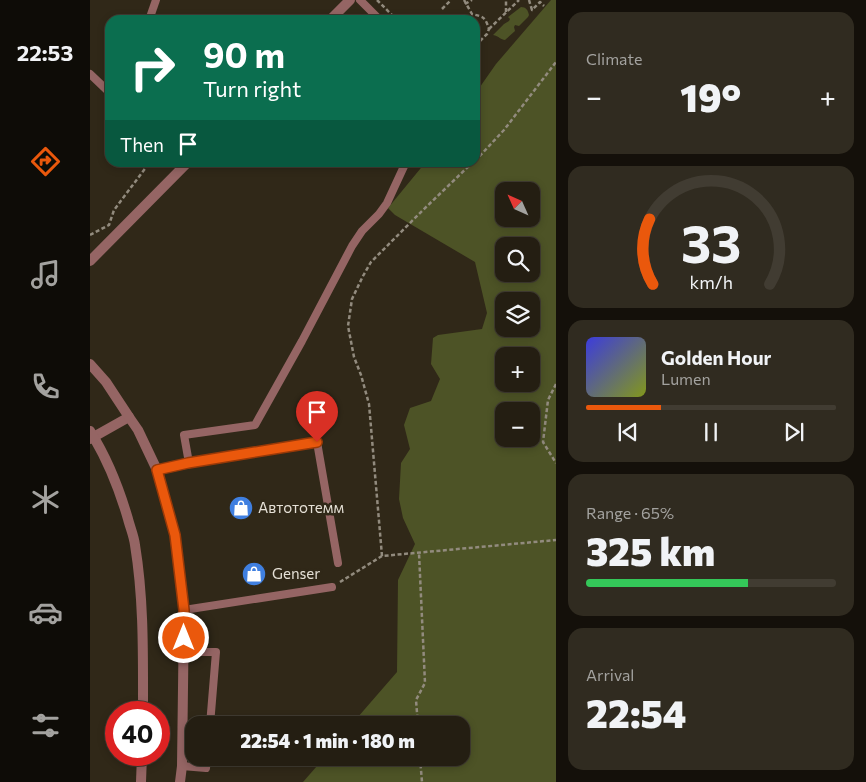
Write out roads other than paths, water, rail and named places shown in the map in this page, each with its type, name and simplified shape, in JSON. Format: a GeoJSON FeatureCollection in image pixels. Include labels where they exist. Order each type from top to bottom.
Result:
{"type":"FeatureCollection","features":[{"type":"Feature","properties":{"kind":"street"},"geometry":{"type":"LineString","coordinates":[[335,15],[350,0]]}},
{"type":"Feature","properties":{"kind":"street"},"geometry":{"type":"LineString","coordinates":[[90,261],[182,167]]}},
{"type":"Feature","properties":{"kind":"street"},"geometry":{"type":"LineString","coordinates":[[90,364],[106,382],[130,416],[157,470],[175,535],[184,610],[182,766],[180,782]]}},
{"type":"Feature","properties":{"kind":"street"},"geometry":{"type":"LineString","coordinates":[[130,416],[91,436],[108,463],[122,497],[135,542],[143,623],[143,701]]}},
{"type":"Feature","properties":{"kind":"street"},"geometry":{"type":"LineString","coordinates":[[157,470],[188,463],[317,442]]}},
{"type":"Feature","properties":{"kind":"street"},"geometry":{"type":"LineString","coordinates":[[141,782],[142,766]]}},
{"type":"Feature","properties":{"kind":"lane"},"geometry":{"type":"LineString","coordinates":[[151,15],[156,0]]}},
{"type":"Feature","properties":{"kind":"lane"},"geometry":{"type":"LineString","coordinates":[[360,0],[375,15]]}},
{"type":"Feature","properties":{"kind":"lane"},"geometry":{"type":"LineString","coordinates":[[90,74],[105,88]]}},
{"type":"Feature","properties":{"kind":"lane"},"geometry":{"type":"LineString","coordinates":[[188,463],[184,435],[255,424],[302,341],[352,246],[362,231],[387,203],[404,167]]}},
{"type":"Feature","properties":{"kind":"lane"},"geometry":{"type":"LineString","coordinates":[[317,442],[338,563]]}},
{"type":"Feature","properties":{"kind":"lane"},"geometry":{"type":"LineString","coordinates":[[184,610],[332,586]]}},
{"type":"Feature","properties":{"kind":"lane"},"geometry":{"type":"LineString","coordinates":[[184,652],[216,652],[211,716]]}},
{"type":"Feature","properties":{"kind":"lane"},"geometry":{"type":"LineString","coordinates":[[182,766],[206,768],[206,766]]}},
{"type":"Feature","properties":{"kind":"place","name":"Автототемм"},"geometry":{"type":"Point","coordinates":[241,508]}},
{"type":"Feature","properties":{"kind":"place","name":"Genser"},"geometry":{"type":"Point","coordinates":[254,574]}}]}
